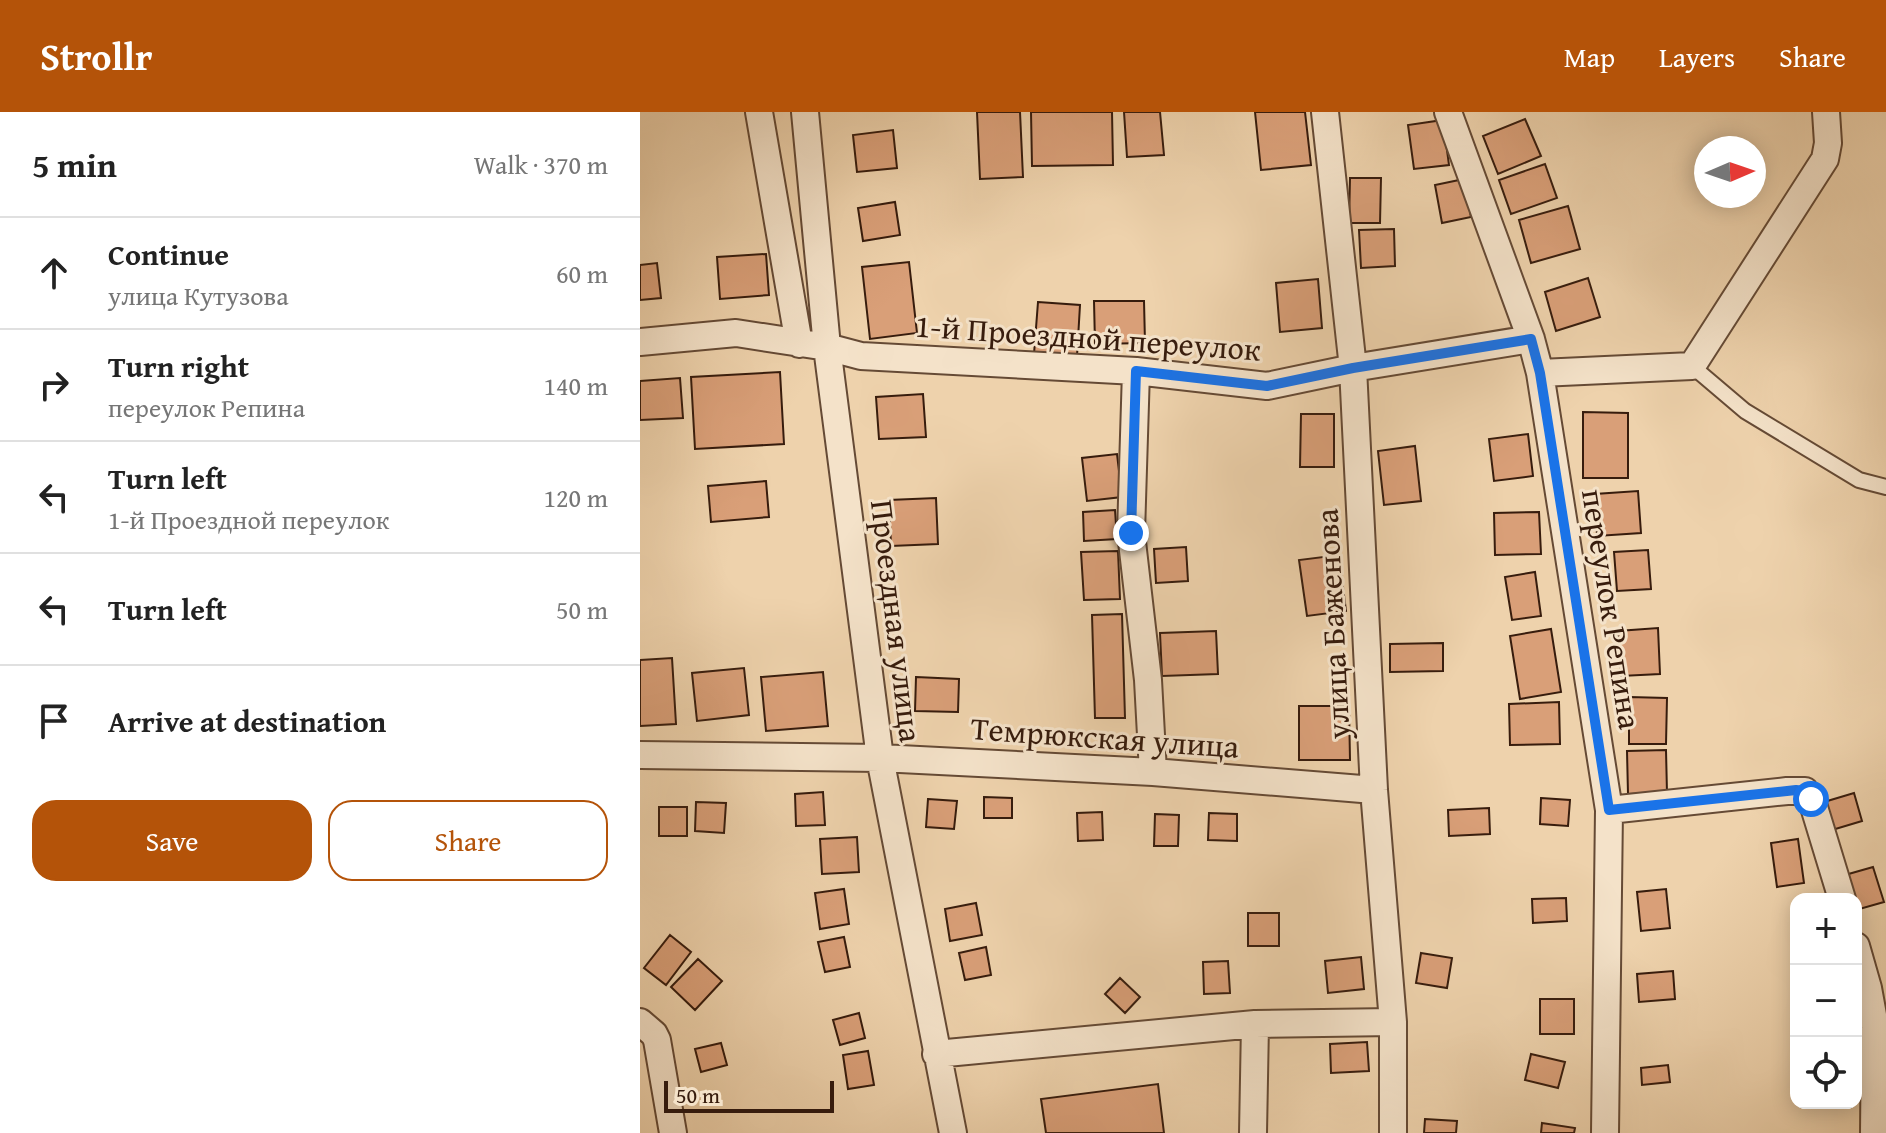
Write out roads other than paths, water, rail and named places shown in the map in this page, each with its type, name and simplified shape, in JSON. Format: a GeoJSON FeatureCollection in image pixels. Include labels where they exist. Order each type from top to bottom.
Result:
{"type":"FeatureCollection","features":[{"type":"Feature","properties":{"kind":"street"},"geometry":{"type":"LineString","coordinates":[[759,112],[799,344]]}},
{"type":"Feature","properties":{"kind":"street","name":"Проездная улица"},"geometry":{"type":"LineString","coordinates":[[805,112],[827,347],[880,758],[953,1133]]}},
{"type":"Feature","properties":{"kind":"street","name":"улица Баженова"},"geometry":{"type":"LineString","coordinates":[[1325,112],[1353,368],[1374,790],[1393,1022],[1393,1133]]}},
{"type":"Feature","properties":{"kind":"street","name":"переулок Репина"},"geometry":{"type":"LineString","coordinates":[[1448,112],[1531,339],[1540,373],[1609,810],[1605,1133]]}},
{"type":"Feature","properties":{"kind":"street"},"geometry":{"type":"LineString","coordinates":[[1540,373],[1692,366],[1825,159],[1828,143],[1826,112]]}},
{"type":"Feature","properties":{"kind":"street","name":"1-й Проездной переулок"},"geometry":{"type":"LineString","coordinates":[[640,342],[736,333],[827,347],[861,356],[1136,371],[1267,386],[1353,368],[1531,339]]}},
{"type":"Feature","properties":{"kind":"street"},"geometry":{"type":"LineString","coordinates":[[1136,371],[1131,533],[1148,680],[1153,772]]}},
{"type":"Feature","properties":{"kind":"street","name":"Темрюкская улица"},"geometry":{"type":"LineString","coordinates":[[640,755],[880,758],[1153,772],[1374,790]]}},
{"type":"Feature","properties":{"kind":"street"},"geometry":{"type":"LineString","coordinates":[[1609,810],[1805,791],[1814,807],[1840,893]]}},
{"type":"Feature","properties":{"kind":"street"},"geometry":{"type":"LineString","coordinates":[[1861,965],[1875,1026],[1874,1133]]}},
{"type":"Feature","properties":{"kind":"street"},"geometry":{"type":"LineString","coordinates":[[640,1022],[657,1040],[673,1133]]}},
{"type":"Feature","properties":{"kind":"street"},"geometry":{"type":"LineString","coordinates":[[936,1054],[1255,1024],[1393,1022]]}},
{"type":"Feature","properties":{"kind":"street"},"geometry":{"type":"LineString","coordinates":[[1253,1133],[1255,1024]]}},
{"type":"Feature","properties":{"kind":"lane"},"geometry":{"type":"LineString","coordinates":[[1692,366],[1745,411],[1859,480],[1886,487]]}}]}
